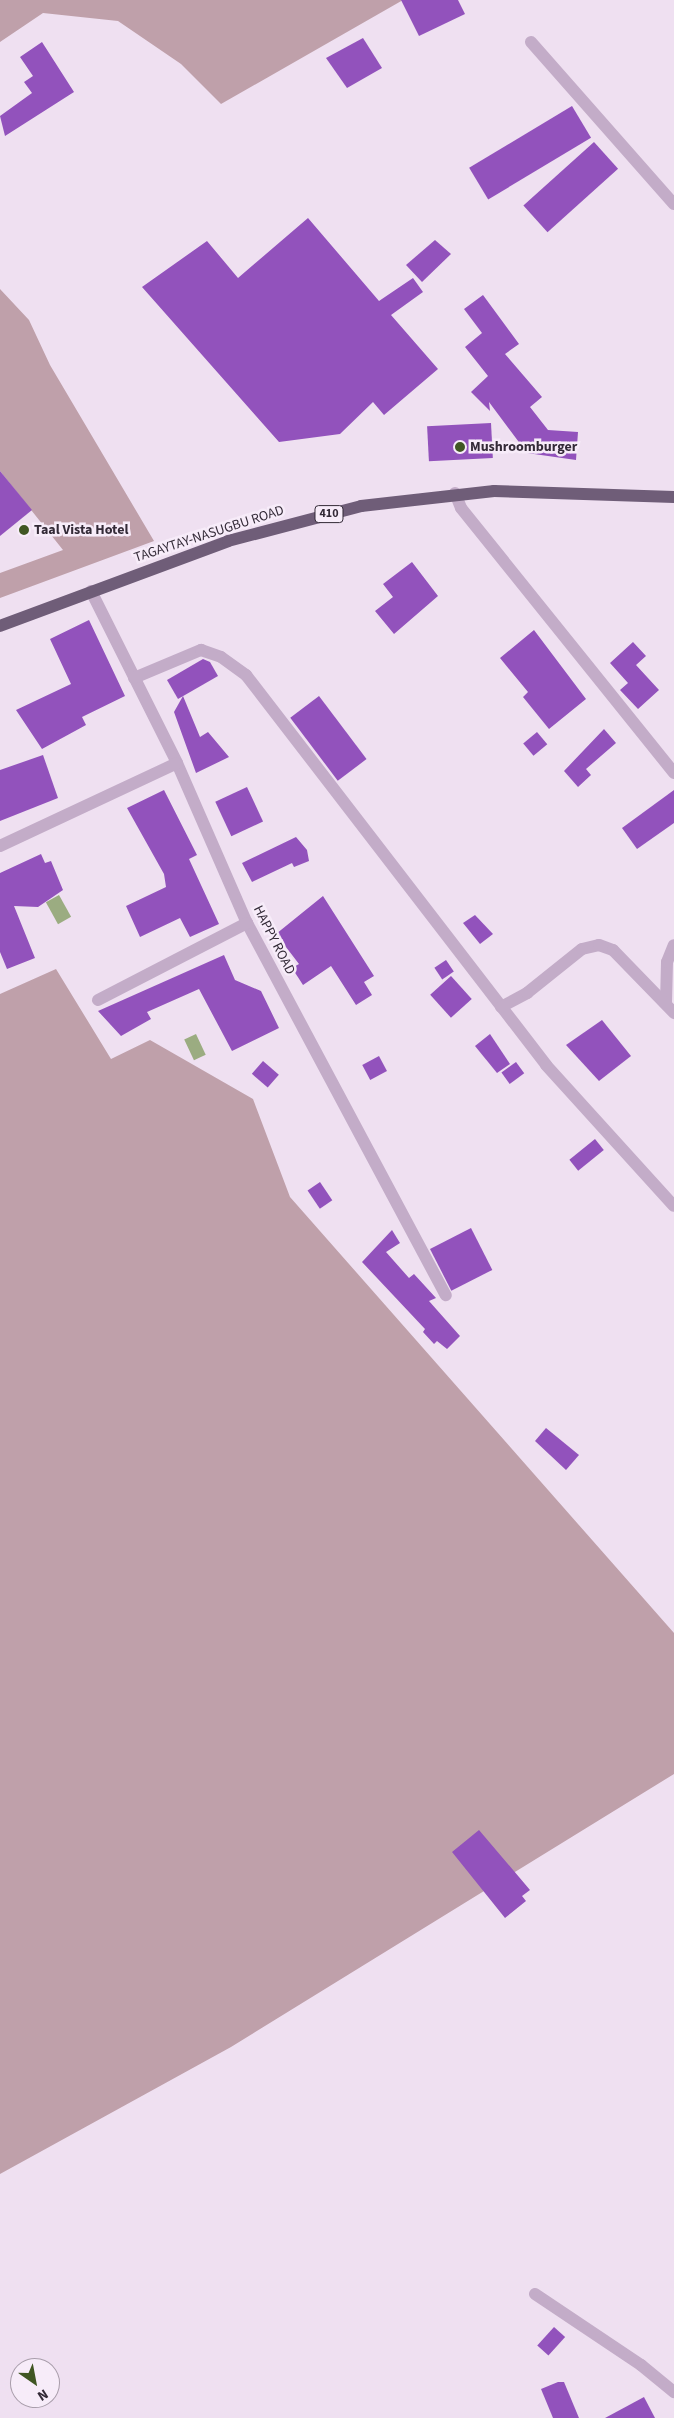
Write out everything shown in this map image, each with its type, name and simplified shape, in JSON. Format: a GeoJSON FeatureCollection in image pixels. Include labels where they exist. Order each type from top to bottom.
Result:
{"type":"FeatureCollection","features":[{"type":"Feature","properties":{"kind":"main road","name":"TAGAYTAY-NASUGBU ROAD"},"geometry":{"type":"LineString","coordinates":[[0,626],[90,591],[291,523],[361,506],[456,493],[547,490],[674,497]]}},
{"type":"Feature","properties":{"kind":"street"},"geometry":{"type":"LineString","coordinates":[[531,42],[674,204]]}},
{"type":"Feature","properties":{"kind":"street"},"geometry":{"type":"LineString","coordinates":[[456,493],[461,508],[674,773]]}},
{"type":"Feature","properties":{"kind":"street","name":"HAPPY ROAD"},"geometry":{"type":"LineString","coordinates":[[90,591],[177,763],[247,923],[446,1296]]}},
{"type":"Feature","properties":{"kind":"street"},"geometry":{"type":"LineString","coordinates":[[134,678],[201,650],[221,657],[246,675],[546,1065],[674,1206]]}},
{"type":"Feature","properties":{"kind":"street"},"geometry":{"type":"LineString","coordinates":[[0,846],[177,763]]}},
{"type":"Feature","properties":{"kind":"street"},"geometry":{"type":"LineString","coordinates":[[98,1000],[247,923]]}},
{"type":"Feature","properties":{"kind":"street"},"geometry":{"type":"LineString","coordinates":[[501,1006],[527,993],[582,949],[599,945],[613,950],[670,1008]]}},
{"type":"Feature","properties":{"kind":"street"},"geometry":{"type":"LineString","coordinates":[[670,1008],[667,962],[674,945]]}},
{"type":"Feature","properties":{"kind":"street"},"geometry":{"type":"LineString","coordinates":[[535,2294],[641,2365],[674,2392]]}},
{"type":"Feature","properties":{"kind":"shaded area"},"geometry":{"type":"Polygon","coordinates":[[[0,0],[403,0],[221,104],[181,64],[118,21],[43,13],[0,42],[0,0]]]}},
{"type":"Feature","properties":{"kind":"shaded area"},"geometry":{"type":"Polygon","coordinates":[[[0,289],[29,320],[50,365],[154,541],[0,598],[0,573],[63,550],[0,471],[0,289]]]}},
{"type":"Feature","properties":{"kind":"shaded area"},"geometry":{"type":"Polygon","coordinates":[[[59,895],[71,917],[58,924],[46,902],[59,895]]]}},
{"type":"Feature","properties":{"kind":"shaded area"},"geometry":{"type":"Polygon","coordinates":[[[56,969],[111,1059],[150,1040],[253,1099],[290,1197],[674,1633],[674,1774],[231,2047],[0,2174],[0,994],[56,969]]]}},
{"type":"Feature","properties":{"kind":"shaded area"},"geometry":{"type":"Polygon","coordinates":[[[196,1034],[206,1055],[194,1060],[184,1039],[196,1034]]]}},
{"type":"Feature","properties":{"kind":"building"},"geometry":{"type":"Polygon","coordinates":[[[401,0],[458,0],[465,14],[419,36],[401,0]]]}},
{"type":"Feature","properties":{"kind":"building"},"geometry":{"type":"Polygon","coordinates":[[[363,38],[382,68],[347,88],[326,58],[363,38]]]}},
{"type":"Feature","properties":{"kind":"building"},"geometry":{"type":"Polygon","coordinates":[[[42,42],[74,92],[5,136],[0,116],[32,93],[24,82],[33,76],[20,57],[42,42]]]}},
{"type":"Feature","properties":{"kind":"building"},"geometry":{"type":"Polygon","coordinates":[[[572,106],[591,138],[488,200],[469,168],[572,106]]]}},
{"type":"Feature","properties":{"kind":"building"},"geometry":{"type":"Polygon","coordinates":[[[594,142],[618,169],[547,232],[523,206],[594,142]]]}},
{"type":"Feature","properties":{"kind":"building"},"geometry":{"type":"Polygon","coordinates":[[[308,218],[379,301],[413,278],[423,292],[391,315],[438,369],[384,415],[373,402],[340,434],[279,442],[142,287],[207,241],[238,278],[308,218]]]}},
{"type":"Feature","properties":{"kind":"building"},"geometry":{"type":"Polygon","coordinates":[[[435,240],[451,254],[422,282],[406,265],[435,240]]]}},
{"type":"Feature","properties":{"kind":"building"},"geometry":{"type":"Polygon","coordinates":[[[483,295],[519,344],[505,354],[542,397],[530,407],[548,430],[578,432],[576,460],[527,453],[489,402],[490,411],[471,392],[488,376],[465,347],[482,333],[464,309],[483,295]]]}},
{"type":"Feature","properties":{"kind":"building","name":"Mushroomburger"},"geometry":{"type":"Polygon","coordinates":[[[491,423],[493,458],[429,461],[427,426],[491,423]]]}},
{"type":"Feature","properties":{"kind":"building"},"geometry":{"type":"Polygon","coordinates":[[[0,471],[32,510],[0,536],[0,471]]]}},
{"type":"Feature","properties":{"kind":"building"},"geometry":{"type":"Polygon","coordinates":[[[412,562],[438,596],[394,634],[375,611],[393,597],[383,584],[412,562]]]}},
{"type":"Feature","properties":{"kind":"building"},"geometry":{"type":"Polygon","coordinates":[[[89,620],[125,696],[82,717],[86,725],[42,749],[16,710],[71,684],[50,639],[89,620]]]}},
{"type":"Feature","properties":{"kind":"building"},"geometry":{"type":"Polygon","coordinates":[[[534,630],[586,699],[549,729],[523,697],[528,692],[500,658],[534,630]]]}},
{"type":"Feature","properties":{"kind":"building"},"geometry":{"type":"Polygon","coordinates":[[[633,642],[646,656],[636,665],[659,690],[638,709],[620,690],[628,683],[610,663],[633,642]]]}},
{"type":"Feature","properties":{"kind":"building"},"geometry":{"type":"Polygon","coordinates":[[[203,659],[210,662],[218,676],[178,699],[167,680],[203,659]]]}},
{"type":"Feature","properties":{"kind":"building"},"geometry":{"type":"Polygon","coordinates":[[[183,696],[200,737],[208,732],[229,757],[196,773],[174,712],[183,696]]]}},
{"type":"Feature","properties":{"kind":"building"},"geometry":{"type":"Polygon","coordinates":[[[319,696],[367,759],[338,781],[290,718],[319,696]]]}},
{"type":"Feature","properties":{"kind":"building"},"geometry":{"type":"Polygon","coordinates":[[[604,729],[616,743],[586,769],[591,775],[578,787],[564,771],[604,729]]]}},
{"type":"Feature","properties":{"kind":"building"},"geometry":{"type":"Polygon","coordinates":[[[537,732],[547,744],[533,756],[523,744],[537,732]]]}},
{"type":"Feature","properties":{"kind":"building"},"geometry":{"type":"Polygon","coordinates":[[[43,755],[58,798],[0,821],[0,770],[43,755]]]}},
{"type":"Feature","properties":{"kind":"building"},"geometry":{"type":"Polygon","coordinates":[[[247,787],[263,821],[231,836],[215,802],[247,787]]]}},
{"type":"Feature","properties":{"kind":"building"},"geometry":{"type":"Polygon","coordinates":[[[164,790],[197,855],[189,859],[219,924],[190,937],[180,918],[140,937],[126,906],[166,887],[164,874],[127,808],[164,790]]]}},
{"type":"Feature","properties":{"kind":"building"},"geometry":{"type":"Polygon","coordinates":[[[674,790],[674,823],[637,849],[622,828],[674,790]]]}},
{"type":"Feature","properties":{"kind":"building"},"geometry":{"type":"Polygon","coordinates":[[[296,837],[307,850],[309,861],[294,867],[292,863],[252,882],[242,863],[296,837]]]}},
{"type":"Feature","properties":{"kind":"building"},"geometry":{"type":"Polygon","coordinates":[[[41,854],[45,863],[51,861],[63,890],[38,907],[14,906],[35,958],[7,969],[0,952],[0,873],[41,854]]]}},
{"type":"Feature","properties":{"kind":"building"},"geometry":{"type":"Polygon","coordinates":[[[323,896],[374,976],[364,982],[372,995],[356,1005],[331,966],[303,985],[292,968],[299,964],[276,934],[323,896]]]}},
{"type":"Feature","properties":{"kind":"building"},"geometry":{"type":"Polygon","coordinates":[[[475,915],[493,934],[480,944],[463,923],[475,915]]]}},
{"type":"Feature","properties":{"kind":"building"},"geometry":{"type":"Polygon","coordinates":[[[224,955],[235,980],[261,991],[279,1028],[232,1051],[199,989],[147,1012],[151,1019],[121,1036],[98,1011],[224,955]]]}},
{"type":"Feature","properties":{"kind":"building"},"geometry":{"type":"Polygon","coordinates":[[[446,960],[454,972],[442,979],[434,968],[446,960]]]}},
{"type":"Feature","properties":{"kind":"building"},"geometry":{"type":"Polygon","coordinates":[[[451,976],[472,999],[451,1018],[430,995],[451,976]]]}},
{"type":"Feature","properties":{"kind":"building"},"geometry":{"type":"Polygon","coordinates":[[[602,1020],[631,1056],[599,1081],[566,1045],[602,1020]]]}},
{"type":"Feature","properties":{"kind":"building"},"geometry":{"type":"Polygon","coordinates":[[[490,1034],[510,1064],[497,1073],[475,1046],[490,1034]]]}},
{"type":"Feature","properties":{"kind":"building"},"geometry":{"type":"Polygon","coordinates":[[[379,1056],[387,1071],[370,1080],[362,1065],[379,1056]]]}},
{"type":"Feature","properties":{"kind":"building"},"geometry":{"type":"Polygon","coordinates":[[[263,1061],[279,1075],[268,1088],[252,1074],[263,1061]]]}},
{"type":"Feature","properties":{"kind":"building"},"geometry":{"type":"Polygon","coordinates":[[[516,1062],[524,1073],[510,1084],[501,1073],[516,1062]]]}},
{"type":"Feature","properties":{"kind":"building"},"geometry":{"type":"Polygon","coordinates":[[[595,1139],[604,1150],[578,1171],[569,1160],[595,1139]]]}},
{"type":"Feature","properties":{"kind":"building"},"geometry":{"type":"Polygon","coordinates":[[[320,1182],[332,1200],[320,1209],[308,1190],[320,1182]]]}},
{"type":"Feature","properties":{"kind":"building"},"geometry":{"type":"Polygon","coordinates":[[[471,1228],[492,1270],[451,1291],[430,1249],[471,1228]]]}},
{"type":"Feature","properties":{"kind":"building"},"geometry":{"type":"Polygon","coordinates":[[[392,1230],[400,1243],[386,1252],[409,1278],[414,1274],[436,1298],[429,1301],[460,1336],[447,1349],[437,1341],[434,1344],[423,1332],[425,1329],[362,1262],[392,1230]]]}},
{"type":"Feature","properties":{"kind":"building"},"geometry":{"type":"Polygon","coordinates":[[[546,1428],[579,1455],[566,1470],[535,1441],[546,1428]]]}},
{"type":"Feature","properties":{"kind":"building"},"geometry":{"type":"Polygon","coordinates":[[[479,1830],[530,1890],[522,1896],[526,1901],[505,1918],[452,1852],[479,1830]]]}},
{"type":"Feature","properties":{"kind":"building"},"geometry":{"type":"Polygon","coordinates":[[[554,2327],[565,2337],[548,2356],[537,2346],[554,2327]]]}},
{"type":"Feature","properties":{"kind":"building"},"geometry":{"type":"Polygon","coordinates":[[[558,2382],[564,2382],[579,2418],[553,2418],[541,2389],[558,2382]]]}},
{"type":"Feature","properties":{"kind":"building"},"geometry":{"type":"Polygon","coordinates":[[[644,2397],[655,2418],[605,2418],[644,2397]]]}},
{"type":"Feature","properties":{"kind":"place","name":"Mushroomburger"},"geometry":{"type":"Point","coordinates":[460,447]}},
{"type":"Feature","properties":{"kind":"place","name":"Taal Vista Hotel"},"geometry":{"type":"Point","coordinates":[24,530]}}]}
